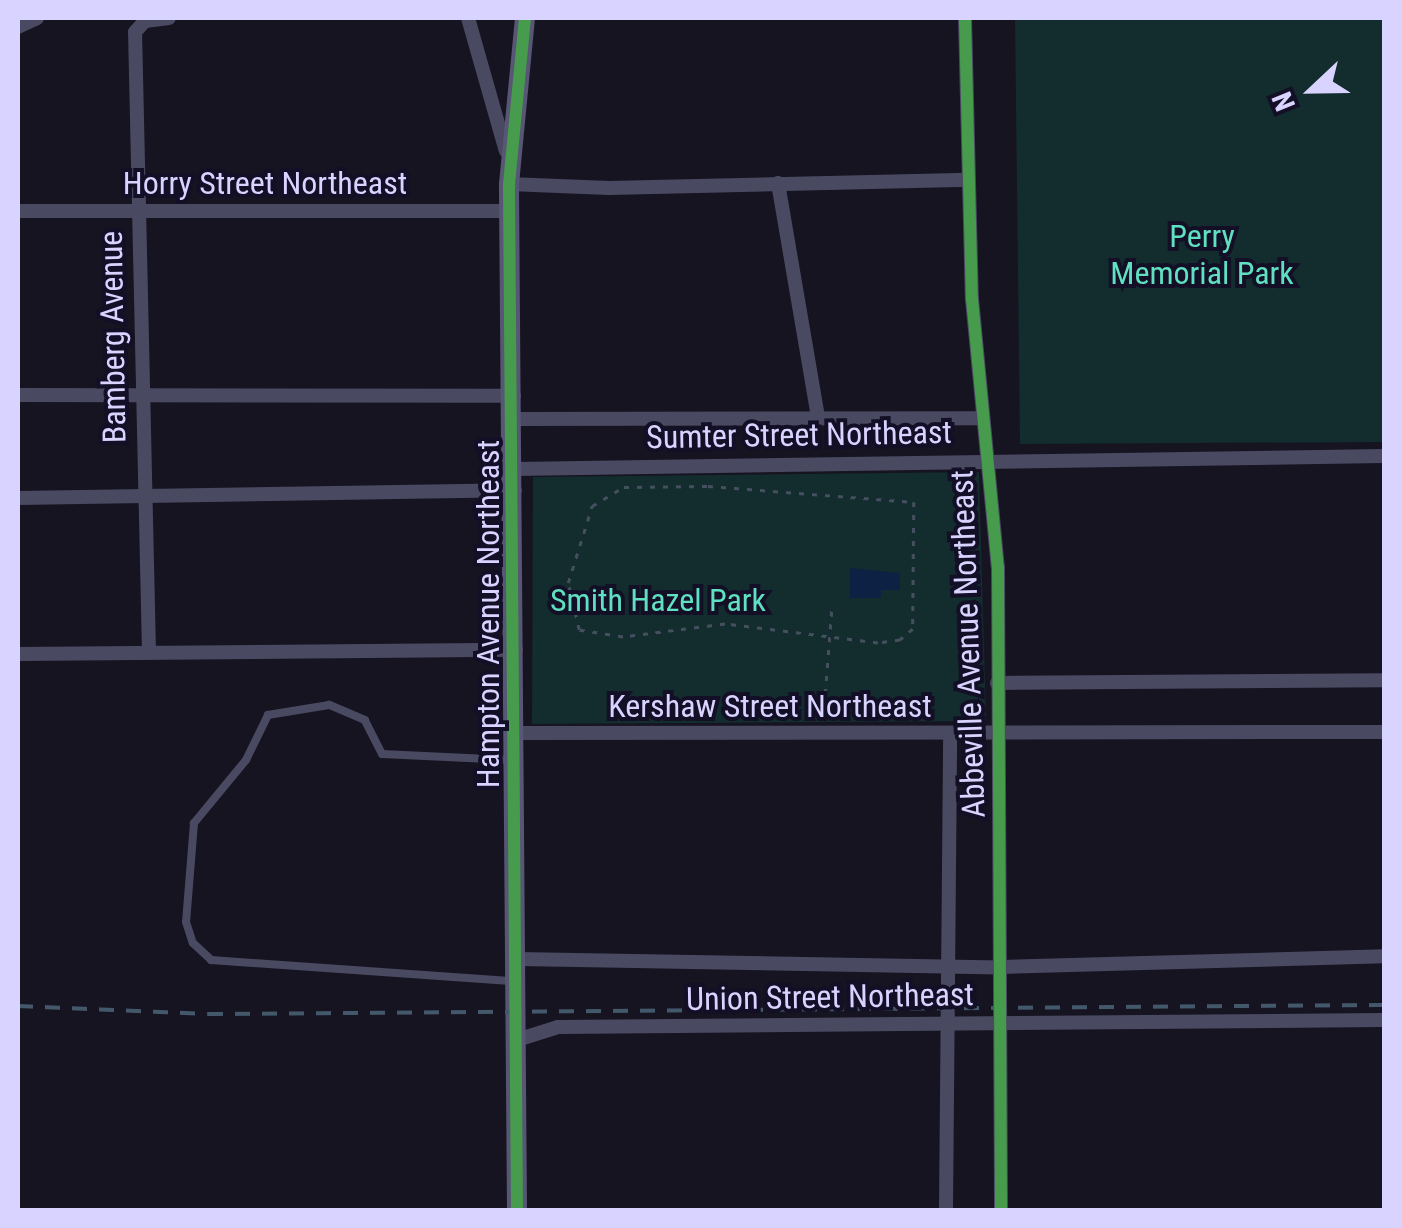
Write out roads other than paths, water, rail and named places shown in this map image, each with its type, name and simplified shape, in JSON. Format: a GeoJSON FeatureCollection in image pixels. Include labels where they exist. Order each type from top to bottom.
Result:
{"type":"FeatureCollection","features":[{"type":"Feature","properties":{"kind":"street"},"geometry":{"type":"LineString","coordinates":[[18,27],[37,18]]}},
{"type":"Feature","properties":{"kind":"street","name":"Bamberg Avenue"},"geometry":{"type":"LineString","coordinates":[[149,652],[134,32],[140,24],[168,18]]}},
{"type":"Feature","properties":{"kind":"street"},"geometry":{"type":"LineString","coordinates":[[468,18],[497,108],[509,184],[969,180]]}},
{"type":"Feature","properties":{"kind":"street","name":"Hampton Avenue Northeast"},"geometry":{"type":"LineString","coordinates":[[517,1210],[515,479],[509,184],[525,18]]}},
{"type":"Feature","properties":{"kind":"street","name":"Abbeville Avenue Northeast"},"geometry":{"type":"LineString","coordinates":[[965,18],[969,180],[983,418],[991,458],[998,733],[1001,1210]]}},
{"type":"Feature","properties":{"kind":"street"},"geometry":{"type":"LineString","coordinates":[[778,183],[818,418]]}},
{"type":"Feature","properties":{"kind":"street","name":"Horry Street Northeast"},"geometry":{"type":"LineString","coordinates":[[18,211],[512,210]]}},
{"type":"Feature","properties":{"kind":"street"},"geometry":{"type":"LineString","coordinates":[[18,395],[514,396]]}},
{"type":"Feature","properties":{"kind":"street","name":"Sumter Street Northeast"},"geometry":{"type":"LineString","coordinates":[[514,419],[983,418]]}},
{"type":"Feature","properties":{"kind":"street","name":"Sumter Street Northeast"},"geometry":{"type":"LineString","coordinates":[[18,498],[991,458],[1384,456]]}},
{"type":"Feature","properties":{"kind":"street"},"geometry":{"type":"LineString","coordinates":[[18,654],[516,650]]}},
{"type":"Feature","properties":{"kind":"street"},"geometry":{"type":"LineString","coordinates":[[997,683],[1384,680]]}},
{"type":"Feature","properties":{"kind":"street","name":"Kershaw Street Northeast"},"geometry":{"type":"LineString","coordinates":[[516,733],[1384,732]]}},
{"type":"Feature","properties":{"kind":"street","name":"Abbeville Avenue Northeast"},"geometry":{"type":"LineString","coordinates":[[946,1210],[950,733]]}},
{"type":"Feature","properties":{"kind":"street","name":"Union Street Northeast"},"geometry":{"type":"LineString","coordinates":[[518,959],[1000,967],[1384,956]]}},
{"type":"Feature","properties":{"kind":"street","name":"Union Street Northeast"},"geometry":{"type":"LineString","coordinates":[[517,1040],[558,1027],[1384,1020]]}},
{"type":"Feature","properties":{"kind":"lane"},"geometry":{"type":"LineString","coordinates":[[516,760],[382,754],[365,720],[329,705],[268,715],[246,760],[194,823],[186,922],[193,943],[211,960],[518,982]]}},
{"type":"Feature","properties":{"kind":"water"},"geometry":{"type":"Polygon","coordinates":[[[850,568],[900,573],[900,590],[881,590],[881,598],[850,598],[850,568]]]}},
{"type":"Feature","properties":{"kind":"railway"},"geometry":{"type":"LineString","coordinates":[[18,1006],[208,1014],[1384,1005]]}},
{"type":"Feature","properties":{"kind":"park label","name":"Perry Memorial Park"},"geometry":{"type":"Point","coordinates":[1202,256]}},
{"type":"Feature","properties":{"kind":"park label","name":"Smith Hazel Park"},"geometry":{"type":"Point","coordinates":[658,600]}}]}
